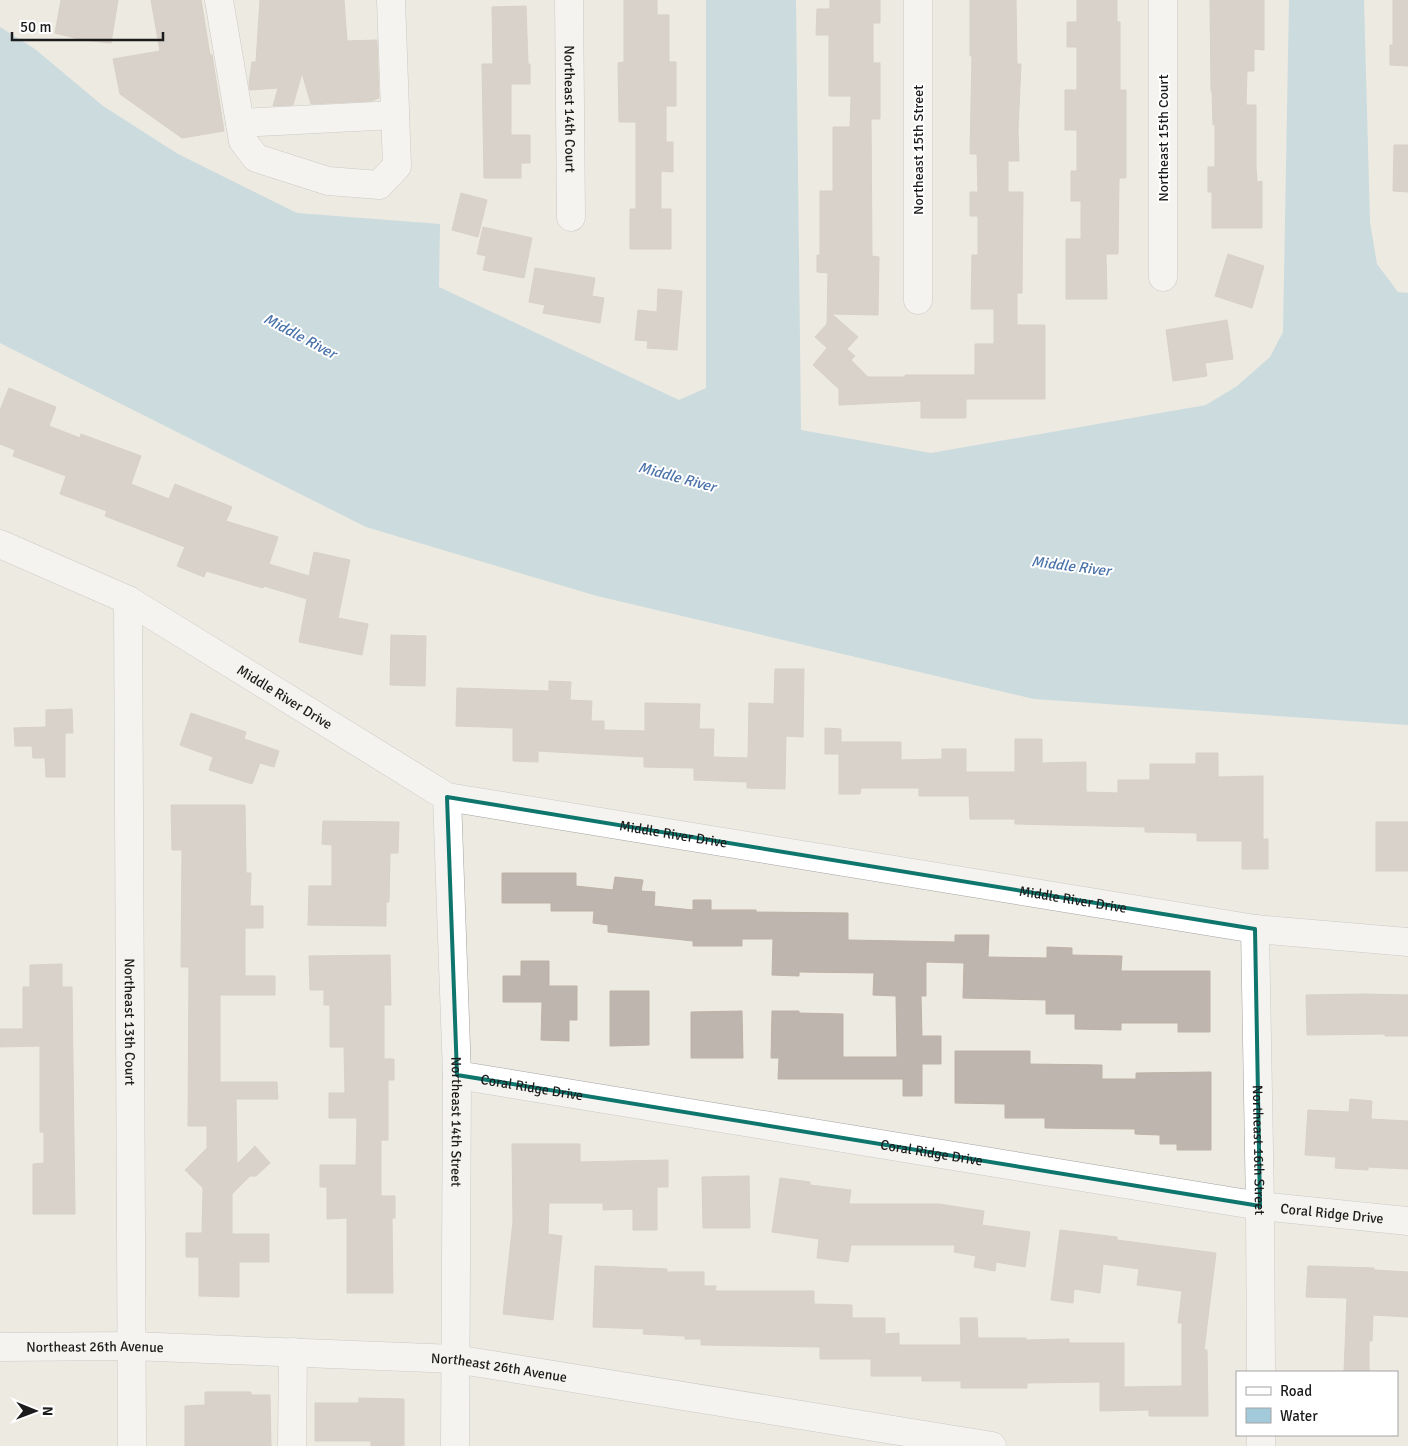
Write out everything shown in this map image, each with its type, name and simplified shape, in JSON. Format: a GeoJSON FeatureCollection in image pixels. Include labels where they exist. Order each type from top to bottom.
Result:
{"type":"FeatureCollection","features":[{"type":"Feature","properties":{"kind":"street"},"geometry":{"type":"LineString","coordinates":[[218,0],[243,142],[256,158],[328,181],[379,185],[397,166],[391,0]]}},
{"type":"Feature","properties":{"kind":"street","name":"Northeast 14th Court"},"geometry":{"type":"LineString","coordinates":[[569,0],[572,217]]}},
{"type":"Feature","properties":{"kind":"street","name":"Northeast 15th Street"},"geometry":{"type":"LineString","coordinates":[[918,0],[918,300]]}},
{"type":"Feature","properties":{"kind":"street","name":"Northeast 15th Court"},"geometry":{"type":"LineString","coordinates":[[1164,0],[1164,277]]}},
{"type":"Feature","properties":{"kind":"street"},"geometry":{"type":"LineString","coordinates":[[240,123],[395,114]]}},
{"type":"Feature","properties":{"kind":"street","name":"Middle River Drive"},"geometry":{"type":"LineString","coordinates":[[0,544],[128,600],[447,797],[1255,929],[1408,942]]}},
{"type":"Feature","properties":{"kind":"street","name":"Northeast 13th Court"},"geometry":{"type":"LineString","coordinates":[[128,600],[132,1446]]}},
{"type":"Feature","properties":{"kind":"street","name":"Northeast 14th Street"},"geometry":{"type":"LineString","coordinates":[[447,797],[457,1075],[455,1446]]}},
{"type":"Feature","properties":{"kind":"street","name":"Northeast 16th Street"},"geometry":{"type":"LineString","coordinates":[[1255,929],[1261,1371]]}},
{"type":"Feature","properties":{"kind":"street","name":"Coral Ridge Drive"},"geometry":{"type":"LineString","coordinates":[[457,1075],[1260,1206],[1408,1221]]}},
{"type":"Feature","properties":{"kind":"street","name":"Northeast 26th Avenue"},"geometry":{"type":"LineString","coordinates":[[0,1347],[132,1346],[455,1359],[861,1435],[992,1446]]}},
{"type":"Feature","properties":{"kind":"street"},"geometry":{"type":"LineString","coordinates":[[292,1446],[293,1352]]}},
{"type":"Feature","properties":{"kind":"highlighted area"},"geometry":{"type":"Polygon","coordinates":[[[447,797],[1255,929],[1260,1206],[457,1075],[447,797]]]}},
{"type":"Feature","properties":{"kind":"water","name":"Middle River"},"geometry":{"type":"Polygon","coordinates":[[[706,0],[796,0],[801,430],[931,453],[1206,405],[1237,386],[1270,357],[1283,332],[1289,0],[1364,0],[1370,222],[1377,264],[1398,292],[1408,293],[1408,725],[1034,699],[597,596],[366,527],[0,343],[0,27],[35,49],[103,106],[178,154],[297,213],[440,224],[439,287],[679,400],[706,388],[706,0]]]}},
{"type":"Feature","properties":{"kind":"building"},"geometry":{"type":"Polygon","coordinates":[[[61,0],[118,0],[111,43],[83,40],[55,33],[61,0]]]}},
{"type":"Feature","properties":{"kind":"building"},"geometry":{"type":"Polygon","coordinates":[[[151,0],[201,0],[224,131],[182,138],[120,94],[113,59],[160,51],[151,0]]]}},
{"type":"Feature","properties":{"kind":"building"},"geometry":{"type":"Polygon","coordinates":[[[260,0],[344,0],[347,41],[377,40],[379,98],[371,101],[311,104],[302,73],[293,105],[273,106],[278,88],[250,90],[252,62],[256,62],[260,0]]]}},
{"type":"Feature","properties":{"kind":"building"},"geometry":{"type":"Polygon","coordinates":[[[624,0],[657,0],[657,15],[669,15],[669,62],[676,62],[676,106],[666,106],[666,142],[673,142],[673,172],[661,171],[661,209],[671,209],[671,249],[630,249],[630,209],[636,209],[636,122],[619,122],[618,63],[624,62],[624,0]]]}},
{"type":"Feature","properties":{"kind":"building"},"geometry":{"type":"Polygon","coordinates":[[[830,0],[880,0],[880,23],[873,23],[873,63],[880,63],[880,119],[871,119],[872,256],[879,257],[878,315],[832,314],[858,337],[847,349],[855,356],[851,360],[868,377],[905,377],[905,375],[975,375],[975,344],[994,344],[994,309],[971,309],[972,255],[978,255],[978,216],[970,216],[970,192],[978,192],[977,154],[970,154],[972,56],[970,56],[970,0],[1016,0],[1017,64],[1021,64],[1018,129],[1019,161],[1008,161],[1008,192],[1023,192],[1022,293],[1017,293],[1017,325],[1045,325],[1045,399],[966,399],[966,418],[921,418],[921,401],[839,405],[839,389],[813,365],[827,348],[815,337],[827,324],[828,273],[817,272],[817,255],[820,255],[820,191],[833,191],[833,127],[850,127],[851,96],[829,96],[829,35],[816,35],[817,9],[830,9],[830,0]]]}},
{"type":"Feature","properties":{"kind":"building"},"geometry":{"type":"Polygon","coordinates":[[[1077,0],[1117,0],[1117,22],[1120,22],[1120,90],[1126,90],[1126,178],[1119,178],[1118,254],[1106,254],[1107,299],[1066,299],[1066,239],[1081,239],[1081,201],[1071,201],[1071,171],[1077,171],[1077,130],[1065,130],[1065,90],[1077,90],[1077,47],[1067,47],[1067,22],[1077,22],[1077,0]]]}},
{"type":"Feature","properties":{"kind":"building"},"geometry":{"type":"Polygon","coordinates":[[[1210,0],[1264,0],[1264,50],[1254,49],[1254,71],[1247,71],[1246,105],[1256,105],[1256,167],[1257,182],[1262,181],[1262,228],[1212,228],[1212,192],[1208,192],[1208,167],[1215,167],[1215,125],[1213,125],[1211,91],[1210,0]]]}},
{"type":"Feature","properties":{"kind":"building"},"geometry":{"type":"Polygon","coordinates":[[[1393,0],[1408,0],[1408,66],[1390,65],[1390,45],[1393,45],[1393,0]]]}},
{"type":"Feature","properties":{"kind":"building"},"geometry":{"type":"Polygon","coordinates":[[[526,6],[530,84],[511,84],[511,135],[530,135],[530,163],[521,163],[521,178],[484,178],[482,64],[493,64],[492,7],[526,6]]]}},
{"type":"Feature","properties":{"kind":"building"},"geometry":{"type":"Polygon","coordinates":[[[1394,145],[1408,145],[1408,192],[1393,191],[1394,145]]]}},
{"type":"Feature","properties":{"kind":"building"},"geometry":{"type":"Polygon","coordinates":[[[461,193],[487,200],[478,237],[452,230],[461,193]]]}},
{"type":"Feature","properties":{"kind":"building"},"geometry":{"type":"Polygon","coordinates":[[[483,227],[532,238],[524,278],[483,270],[486,256],[477,254],[483,227]]]}},
{"type":"Feature","properties":{"kind":"building"},"geometry":{"type":"Polygon","coordinates":[[[1228,254],[1264,266],[1252,308],[1215,296],[1228,254]]]}},
{"type":"Feature","properties":{"kind":"building"},"geometry":{"type":"Polygon","coordinates":[[[535,268],[595,278],[592,296],[604,298],[600,323],[543,313],[545,305],[529,302],[535,268]]]}},
{"type":"Feature","properties":{"kind":"building"},"geometry":{"type":"Polygon","coordinates":[[[658,289],[682,291],[677,350],[647,348],[648,341],[635,340],[638,310],[657,312],[658,289]]]}},
{"type":"Feature","properties":{"kind":"building"},"geometry":{"type":"Polygon","coordinates":[[[1227,320],[1233,359],[1205,363],[1207,376],[1173,381],[1166,330],[1227,320]]]}},
{"type":"Feature","properties":{"kind":"building"},"geometry":{"type":"Polygon","coordinates":[[[9,388],[56,407],[49,426],[80,438],[81,434],[141,456],[131,484],[169,499],[175,484],[232,507],[226,521],[278,537],[269,564],[309,576],[314,552],[350,560],[338,618],[368,624],[362,655],[299,642],[307,599],[206,571],[204,577],[177,566],[185,547],[105,516],[107,511],[60,494],[66,476],[13,456],[15,450],[0,444],[0,410],[9,388]]]}},
{"type":"Feature","properties":{"kind":"building"},"geometry":{"type":"Polygon","coordinates":[[[391,635],[426,636],[425,686],[390,685],[391,635]]]}},
{"type":"Feature","properties":{"kind":"building"},"geometry":{"type":"Polygon","coordinates":[[[775,669],[804,669],[803,737],[786,736],[785,789],[747,788],[747,782],[694,780],[694,768],[644,767],[644,757],[538,751],[538,762],[513,761],[513,728],[456,726],[457,688],[549,691],[549,681],[571,682],[570,700],[592,701],[591,721],[604,721],[604,730],[645,731],[645,703],[700,704],[699,729],[714,729],[713,757],[748,758],[749,703],[774,704],[775,669]]]}},
{"type":"Feature","properties":{"kind":"building"},"geometry":{"type":"Polygon","coordinates":[[[72,709],[73,733],[65,733],[65,777],[46,777],[45,758],[33,758],[32,746],[15,746],[14,728],[46,727],[46,710],[72,709]]]}},
{"type":"Feature","properties":{"kind":"building"},"geometry":{"type":"Polygon","coordinates":[[[191,713],[246,732],[244,739],[279,751],[274,767],[260,763],[252,784],[209,770],[213,757],[180,745],[191,713]]]}},
{"type":"Feature","properties":{"kind":"building"},"geometry":{"type":"Polygon","coordinates":[[[825,728],[841,729],[841,742],[901,742],[901,760],[942,759],[942,749],[966,749],[966,772],[1015,772],[1015,739],[1042,739],[1042,763],[1086,762],[1086,792],[1118,793],[1118,780],[1150,780],[1150,764],[1196,764],[1196,753],[1218,753],[1218,777],[1263,776],[1263,839],[1268,839],[1268,869],[1242,869],[1242,841],[1197,841],[1197,833],[1145,832],[1145,827],[1015,824],[1015,819],[970,819],[969,796],[919,796],[919,788],[861,788],[860,794],[839,794],[839,754],[825,754],[825,728]]]}},
{"type":"Feature","properties":{"kind":"building"},"geometry":{"type":"Polygon","coordinates":[[[171,805],[245,805],[246,873],[251,873],[250,906],[263,906],[263,928],[245,928],[245,976],[275,976],[275,995],[220,995],[220,1082],[277,1082],[278,1099],[236,1099],[237,1164],[255,1146],[270,1163],[256,1176],[250,1176],[232,1194],[232,1234],[269,1234],[269,1262],[239,1262],[239,1297],[199,1296],[199,1257],[186,1257],[186,1233],[202,1233],[203,1188],[185,1170],[207,1148],[207,1126],[188,1126],[189,967],[181,967],[182,850],[172,850],[171,805]]]}},
{"type":"Feature","properties":{"kind":"building"},"geometry":{"type":"Polygon","coordinates":[[[323,821],[399,822],[398,853],[390,853],[389,902],[386,902],[386,926],[308,925],[309,886],[332,886],[332,845],[322,844],[323,821]]]}},
{"type":"Feature","properties":{"kind":"building"},"geometry":{"type":"Polygon","coordinates":[[[1376,822],[1408,822],[1408,871],[1376,871],[1376,822]]]}},
{"type":"Feature","properties":{"kind":"building"},"geometry":{"type":"Polygon","coordinates":[[[502,873],[576,873],[576,886],[613,890],[615,877],[643,880],[641,891],[655,892],[654,906],[693,910],[693,900],[711,900],[711,910],[848,913],[848,940],[955,942],[955,935],[989,935],[988,957],[1047,958],[1047,947],[1072,948],[1072,955],[1122,956],[1121,971],[1210,971],[1210,1032],[1178,1032],[1178,1023],[1121,1023],[1121,1030],[1075,1029],[1075,1014],[1046,1014],[1046,1000],[963,998],[964,963],[926,962],[926,996],[921,996],[922,1036],[941,1036],[941,1064],[922,1064],[922,1096],[903,1096],[903,1079],[778,1079],[779,1058],[771,1058],[772,1011],[843,1014],[843,1057],[897,1057],[896,996],[873,995],[874,973],[799,972],[799,976],[772,975],[773,939],[742,939],[742,946],[693,946],[693,941],[608,932],[608,925],[593,923],[594,911],[551,911],[551,903],[502,903],[502,873]]]}},
{"type":"Feature","properties":{"kind":"building"},"geometry":{"type":"Polygon","coordinates":[[[390,955],[391,1005],[384,1005],[384,1059],[394,1059],[394,1080],[388,1080],[388,1140],[381,1140],[381,1196],[395,1196],[395,1218],[392,1218],[393,1293],[347,1293],[347,1218],[327,1219],[327,1187],[320,1187],[320,1165],[356,1165],[357,1118],[329,1118],[329,1093],[345,1093],[344,1047],[330,1047],[330,1005],[324,1005],[324,990],[310,990],[309,956],[390,955]]]}},
{"type":"Feature","properties":{"kind":"building"},"geometry":{"type":"Polygon","coordinates":[[[521,961],[549,961],[549,986],[577,986],[577,1020],[569,1020],[569,1041],[541,1040],[542,1002],[503,1002],[503,976],[521,976],[521,961]]]}},
{"type":"Feature","properties":{"kind":"building"},"geometry":{"type":"Polygon","coordinates":[[[62,964],[62,987],[72,987],[75,1214],[33,1214],[33,1164],[44,1163],[44,1132],[40,1132],[40,1046],[0,1047],[0,1029],[23,1029],[23,987],[30,987],[30,965],[62,964]]]}},
{"type":"Feature","properties":{"kind":"building"},"geometry":{"type":"Polygon","coordinates":[[[610,991],[649,991],[649,1045],[610,1046],[610,991]]]}},
{"type":"Feature","properties":{"kind":"building"},"geometry":{"type":"Polygon","coordinates":[[[1306,995],[1408,995],[1408,1036],[1385,1036],[1385,1034],[1307,1035],[1306,995]]]}},
{"type":"Feature","properties":{"kind":"building"},"geometry":{"type":"Polygon","coordinates":[[[742,1011],[743,1058],[691,1058],[691,1012],[742,1011]]]}},
{"type":"Feature","properties":{"kind":"building"},"geometry":{"type":"Polygon","coordinates":[[[955,1051],[1030,1051],[1030,1064],[1102,1065],[1102,1079],[1136,1079],[1136,1073],[1211,1072],[1211,1150],[1177,1150],[1177,1144],[1160,1144],[1160,1135],[1135,1134],[1135,1129],[1045,1128],[1045,1118],[1005,1118],[1005,1104],[955,1103],[955,1051]]]}},
{"type":"Feature","properties":{"kind":"building"},"geometry":{"type":"Polygon","coordinates":[[[1350,1099],[1372,1101],[1371,1119],[1408,1121],[1408,1169],[1368,1167],[1368,1170],[1335,1168],[1336,1157],[1305,1155],[1308,1110],[1349,1112],[1350,1099]]]}},
{"type":"Feature","properties":{"kind":"building"},"geometry":{"type":"Polygon","coordinates":[[[512,1144],[580,1144],[580,1162],[668,1160],[668,1187],[657,1187],[657,1230],[633,1230],[633,1209],[603,1210],[603,1203],[549,1203],[548,1234],[562,1236],[553,1320],[503,1314],[513,1221],[512,1144]]]}},
{"type":"Feature","properties":{"kind":"building"},"geometry":{"type":"Polygon","coordinates":[[[749,1176],[750,1228],[703,1228],[702,1177],[749,1176]]]}},
{"type":"Feature","properties":{"kind":"building"},"geometry":{"type":"Polygon","coordinates":[[[780,1178],[810,1182],[810,1185],[851,1190],[849,1204],[939,1204],[984,1211],[982,1225],[1030,1232],[1025,1267],[996,1262],[995,1271],[974,1267],[976,1256],[954,1252],[955,1245],[851,1245],[848,1262],[817,1258],[819,1239],[772,1232],[780,1178]]]}},
{"type":"Feature","properties":{"kind":"building"},"geometry":{"type":"Polygon","coordinates":[[[1060,1230],[1117,1237],[1117,1240],[1216,1253],[1204,1350],[1207,1350],[1208,1416],[1149,1416],[1149,1410],[1100,1411],[1100,1382],[1027,1383],[1027,1388],[961,1388],[961,1381],[922,1381],[922,1376],[871,1376],[871,1359],[820,1359],[820,1347],[701,1345],[701,1339],[685,1339],[685,1336],[643,1334],[644,1329],[593,1327],[595,1266],[667,1269],[667,1272],[704,1272],[704,1286],[716,1286],[715,1291],[814,1291],[814,1304],[852,1305],[852,1318],[885,1318],[885,1334],[899,1333],[899,1345],[961,1345],[960,1318],[977,1318],[978,1338],[1069,1339],[1069,1343],[1124,1343],[1124,1387],[1182,1386],[1182,1323],[1178,1323],[1182,1291],[1137,1285],[1139,1269],[1103,1264],[1100,1293],[1074,1289],[1073,1303],[1051,1300],[1060,1230]]]}},
{"type":"Feature","properties":{"kind":"building"},"geometry":{"type":"Polygon","coordinates":[[[1308,1266],[1374,1268],[1374,1270],[1408,1272],[1408,1317],[1373,1315],[1372,1341],[1369,1341],[1369,1371],[1344,1371],[1347,1298],[1306,1297],[1308,1266]]]}},
{"type":"Feature","properties":{"kind":"building"},"geometry":{"type":"Polygon","coordinates":[[[205,1392],[251,1392],[251,1395],[270,1395],[271,1446],[185,1446],[185,1406],[205,1405],[205,1392]]]}},
{"type":"Feature","properties":{"kind":"building"},"geometry":{"type":"Polygon","coordinates":[[[359,1398],[404,1399],[404,1446],[371,1446],[371,1441],[315,1441],[315,1403],[359,1403],[359,1398]]]}}]}
